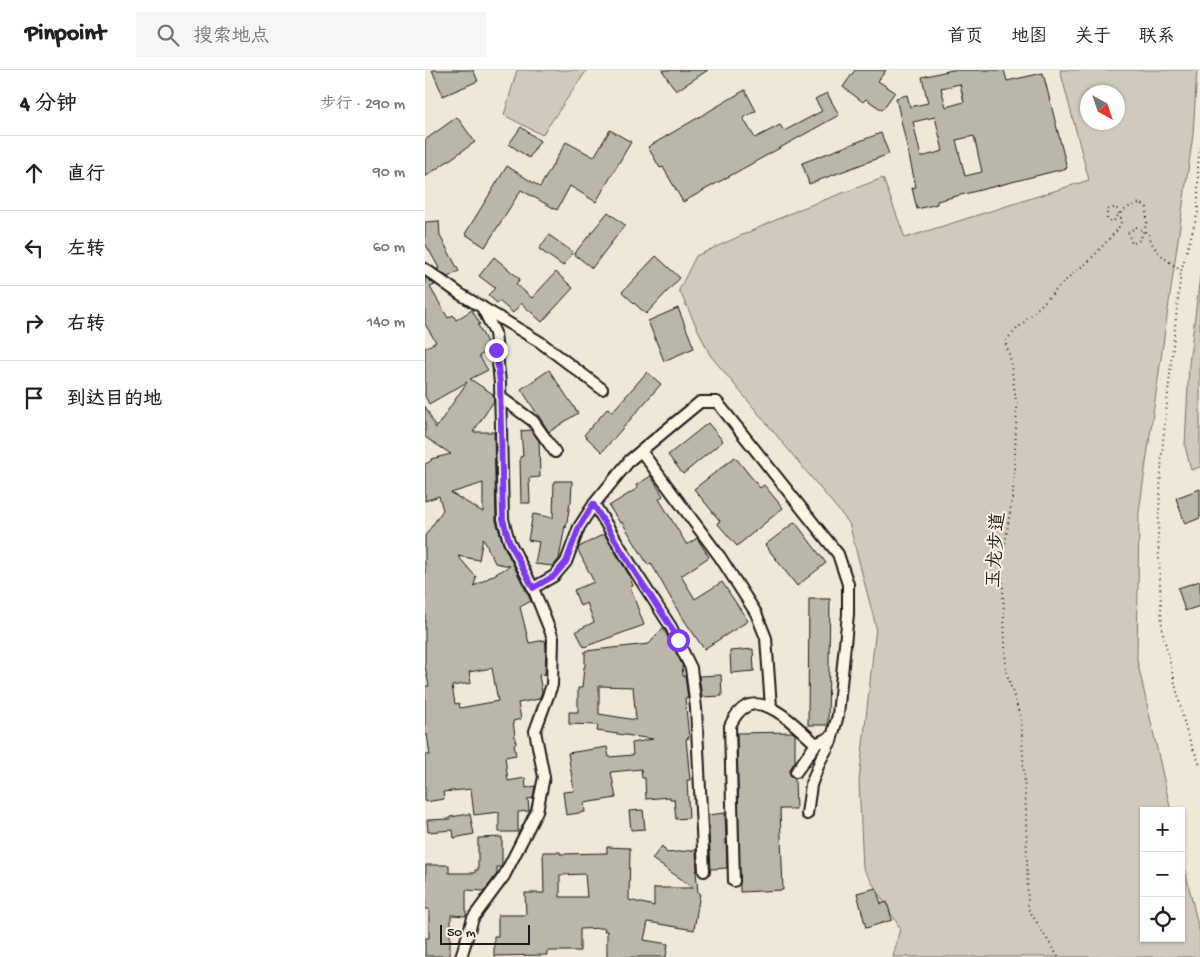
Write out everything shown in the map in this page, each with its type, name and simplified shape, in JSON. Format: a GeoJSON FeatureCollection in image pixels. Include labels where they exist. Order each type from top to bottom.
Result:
{"type":"FeatureCollection","features":[{"type":"Feature","properties":{"kind":"street"},"geometry":{"type":"LineString","coordinates":[[425,269],[460,294],[540,342],[602,390]]}},
{"type":"Feature","properties":{"kind":"street"},"geometry":{"type":"LineString","coordinates":[[461,957],[473,918],[504,876],[537,812],[544,777],[535,731],[552,685],[553,638],[533,588],[509,541],[503,519],[500,397],[495,333],[482,307]]}},
{"type":"Feature","properties":{"kind":"street"},"geometry":{"type":"LineString","coordinates":[[500,397],[533,421],[555,452]]}},
{"type":"Feature","properties":{"kind":"street"},"geometry":{"type":"LineString","coordinates":[[533,588],[554,576],[566,562],[579,527],[593,504],[630,460],[700,402],[717,402],[838,554],[848,584],[848,614],[838,715],[832,736],[811,785],[807,814]]}},
{"type":"Feature","properties":{"kind":"street"},"geometry":{"type":"LineString","coordinates":[[641,451],[720,557],[756,613],[766,638],[771,707]]}},
{"type":"Feature","properties":{"kind":"street"},"geometry":{"type":"LineString","coordinates":[[593,504],[671,627],[691,668],[696,708],[704,872]]}},
{"type":"Feature","properties":{"kind":"street"},"geometry":{"type":"LineString","coordinates":[[734,881],[730,726],[735,714],[745,707],[757,704],[771,707],[776,709],[816,744]]}},
{"type":"Feature","properties":{"kind":"street"},"geometry":{"type":"LineString","coordinates":[[796,772],[816,744],[832,736]]}},
{"type":"Feature","properties":{"kind":"path"},"geometry":{"type":"LineString","coordinates":[[1200,147],[1198,212],[1181,271],[1161,462],[1158,534],[1161,629],[1187,734],[1200,765]]}},
{"type":"Feature","properties":{"kind":"path","name":"玉龙步道"},"geometry":{"type":"LineString","coordinates":[[1058,957],[1028,908],[1026,812],[1021,719],[1006,671],[1002,564],[1013,492],[1017,408],[1010,357],[1005,341],[1070,276],[1089,261],[1118,229],[1122,220],[1119,214],[1116,207],[1107,210],[1107,220],[1113,222],[1117,218],[1120,213],[1130,206],[1141,203],[1147,208],[1147,223],[1143,232],[1140,240],[1132,244],[1128,233],[1136,227],[1143,230],[1149,234],[1151,244],[1161,255],[1181,271]]}},
{"type":"Feature","properties":{"kind":"shaded area"},"geometry":{"type":"Polygon","coordinates":[[[517,70],[587,70],[542,135],[504,115],[517,70]]]}},
{"type":"Feature","properties":{"kind":"shaded area"},"geometry":{"type":"Polygon","coordinates":[[[1060,70],[1197,70],[1193,135],[1139,512],[1137,660],[1170,807],[1140,807],[1140,942],[1185,942],[1185,870],[1200,934],[1200,957],[893,957],[900,928],[863,868],[859,781],[876,627],[849,523],[710,355],[679,290],[696,256],[800,209],[883,178],[905,238],[1089,180],[1060,70]]]}},
{"type":"Feature","properties":{"kind":"shaded area"},"geometry":{"type":"Polygon","coordinates":[[[1200,276],[1200,467],[1191,470],[1185,446],[1189,364],[1200,276]]]}},
{"type":"Feature","properties":{"kind":"building"},"geometry":{"type":"Polygon","coordinates":[[[432,70],[473,70],[478,81],[443,96],[432,70]]]}},
{"type":"Feature","properties":{"kind":"building"},"geometry":{"type":"Polygon","coordinates":[[[662,70],[708,70],[676,91],[662,70]]]}},
{"type":"Feature","properties":{"kind":"building"},"geometry":{"type":"Polygon","coordinates":[[[855,70],[886,70],[878,81],[895,92],[882,110],[866,99],[863,102],[843,87],[855,70]]]}},
{"type":"Feature","properties":{"kind":"building"},"geometry":{"type":"Polygon","coordinates":[[[952,70],[1004,70],[1007,81],[1043,73],[1067,168],[937,201],[937,204],[917,209],[912,188],[916,187],[896,98],[907,95],[910,107],[928,103],[922,77],[952,70]],[[960,84],[941,88],[946,107],[964,102],[960,84]],[[935,117],[913,122],[921,157],[943,151],[935,117]],[[974,136],[956,140],[965,176],[982,172],[974,136]]]}},
{"type":"Feature","properties":{"kind":"building"},"geometry":{"type":"Polygon","coordinates":[[[745,90],[756,111],[743,118],[755,138],[780,125],[784,131],[822,111],[815,99],[827,93],[839,115],[683,202],[663,167],[660,168],[648,147],[745,90]]]}},
{"type":"Feature","properties":{"kind":"building"},"geometry":{"type":"Polygon","coordinates":[[[457,117],[475,142],[425,177],[425,140],[457,117]]]}},
{"type":"Feature","properties":{"kind":"building"},"geometry":{"type":"Polygon","coordinates":[[[521,127],[540,141],[529,158],[509,144],[521,127]]]}},
{"type":"Feature","properties":{"kind":"building"},"geometry":{"type":"Polygon","coordinates":[[[610,130],[631,142],[596,202],[570,186],[557,210],[521,190],[485,247],[465,234],[507,166],[540,187],[566,142],[594,157],[610,130]]]}},
{"type":"Feature","properties":{"kind":"building"},"geometry":{"type":"Polygon","coordinates":[[[881,133],[889,154],[809,184],[802,163],[881,133]]]}},
{"type":"Feature","properties":{"kind":"building"},"geometry":{"type":"Polygon","coordinates":[[[608,212],[625,225],[592,268],[574,254],[608,212]]]}},
{"type":"Feature","properties":{"kind":"building"},"geometry":{"type":"Polygon","coordinates":[[[439,221],[440,236],[459,271],[448,277],[437,269],[439,268],[425,243],[425,222],[439,221]]]}},
{"type":"Feature","properties":{"kind":"building"},"geometry":{"type":"Polygon","coordinates":[[[549,235],[573,252],[563,266],[539,249],[549,235]]]}},
{"type":"Feature","properties":{"kind":"building"},"geometry":{"type":"Polygon","coordinates":[[[656,256],[680,278],[646,314],[622,292],[656,256]]]}},
{"type":"Feature","properties":{"kind":"building"},"geometry":{"type":"Polygon","coordinates":[[[494,257],[520,279],[516,284],[532,298],[556,272],[573,288],[542,322],[521,303],[513,313],[499,301],[497,303],[488,295],[495,288],[479,276],[494,257]]]}},
{"type":"Feature","properties":{"kind":"building"},"geometry":{"type":"Polygon","coordinates":[[[425,277],[435,285],[430,287],[448,318],[453,315],[456,320],[472,310],[489,346],[490,350],[479,356],[488,370],[470,379],[493,394],[494,401],[473,432],[494,432],[496,521],[503,544],[531,601],[520,607],[529,643],[545,640],[545,674],[539,675],[542,692],[539,699],[518,703],[521,719],[513,721],[516,755],[505,757],[508,781],[525,778],[526,788],[535,786],[533,798],[528,799],[529,811],[518,812],[518,832],[499,832],[499,812],[474,815],[471,789],[443,792],[444,799],[425,802],[425,755],[430,755],[427,734],[425,735],[425,686],[429,686],[425,666],[425,536],[443,510],[439,496],[425,501],[425,464],[431,461],[431,459],[451,454],[425,437],[425,406],[436,428],[467,382],[429,404],[425,396],[425,348],[436,342],[425,324],[425,277]],[[483,483],[451,493],[483,512],[483,483]],[[483,538],[479,560],[458,556],[476,577],[474,586],[510,566],[495,563],[483,538]],[[492,668],[469,672],[471,683],[452,686],[455,704],[459,703],[460,708],[498,701],[492,668]]]}},
{"type":"Feature","properties":{"kind":"building"},"geometry":{"type":"Polygon","coordinates":[[[678,308],[694,348],[664,361],[648,321],[678,308]]]}},
{"type":"Feature","properties":{"kind":"building"},"geometry":{"type":"Polygon","coordinates":[[[549,370],[578,413],[549,432],[521,389],[549,370]]]}},
{"type":"Feature","properties":{"kind":"building"},"geometry":{"type":"Polygon","coordinates":[[[647,372],[661,384],[602,452],[584,435],[608,408],[612,412],[647,372]]]}},
{"type":"Feature","properties":{"kind":"building"},"geometry":{"type":"Polygon","coordinates":[[[708,423],[723,441],[683,474],[668,455],[708,423]]]}},
{"type":"Feature","properties":{"kind":"building"},"geometry":{"type":"Polygon","coordinates":[[[531,430],[539,441],[540,477],[529,478],[530,503],[521,503],[520,457],[523,456],[521,431],[531,430]]]}},
{"type":"Feature","properties":{"kind":"building"},"geometry":{"type":"Polygon","coordinates":[[[735,457],[760,488],[764,485],[783,508],[737,546],[717,523],[720,521],[694,489],[735,457]]]}},
{"type":"Feature","properties":{"kind":"building"},"geometry":{"type":"Polygon","coordinates":[[[651,476],[663,496],[659,499],[687,545],[697,538],[709,557],[681,576],[695,599],[722,582],[748,621],[704,649],[678,611],[651,563],[648,565],[622,522],[620,523],[609,506],[638,488],[636,485],[651,476]]]}},
{"type":"Feature","properties":{"kind":"building"},"geometry":{"type":"Polygon","coordinates":[[[554,481],[572,481],[571,503],[559,559],[553,566],[535,564],[539,542],[528,540],[533,514],[553,518],[554,481]]]}},
{"type":"Feature","properties":{"kind":"building"},"geometry":{"type":"Polygon","coordinates":[[[1200,489],[1200,518],[1185,524],[1176,498],[1200,489]]]}},
{"type":"Feature","properties":{"kind":"building"},"geometry":{"type":"Polygon","coordinates":[[[795,522],[826,563],[797,586],[765,545],[795,522]]]}},
{"type":"Feature","properties":{"kind":"building"},"geometry":{"type":"Polygon","coordinates":[[[604,534],[629,575],[633,586],[630,587],[644,625],[584,647],[576,631],[594,622],[587,603],[580,606],[574,590],[594,582],[578,550],[579,547],[604,534]]]}},
{"type":"Feature","properties":{"kind":"building"},"geometry":{"type":"Polygon","coordinates":[[[1200,581],[1200,606],[1185,611],[1178,588],[1200,581]]]}},
{"type":"Feature","properties":{"kind":"building"},"geometry":{"type":"Polygon","coordinates":[[[809,599],[830,599],[828,725],[808,725],[809,599]]]}},
{"type":"Feature","properties":{"kind":"building"},"geometry":{"type":"Polygon","coordinates":[[[663,628],[682,664],[683,676],[685,676],[688,698],[685,698],[689,738],[686,739],[690,780],[687,780],[689,818],[676,819],[674,799],[670,799],[670,797],[646,799],[645,778],[642,778],[641,769],[611,772],[616,798],[584,803],[585,812],[566,815],[563,792],[574,791],[568,753],[607,747],[609,757],[633,755],[632,743],[653,739],[597,731],[598,725],[569,724],[569,712],[578,712],[578,688],[582,688],[585,651],[649,644],[663,628]],[[599,686],[599,714],[636,720],[633,687],[599,686]]]}},
{"type":"Feature","properties":{"kind":"building"},"geometry":{"type":"Polygon","coordinates":[[[753,649],[754,671],[731,673],[730,651],[753,649]]]}},
{"type":"Feature","properties":{"kind":"building"},"geometry":{"type":"Polygon","coordinates":[[[721,675],[722,696],[702,697],[699,676],[721,675]]]}},
{"type":"Feature","properties":{"kind":"building"},"geometry":{"type":"Polygon","coordinates":[[[792,732],[795,734],[795,761],[789,772],[795,779],[796,809],[780,809],[783,890],[740,892],[737,733],[792,732]]]}},
{"type":"Feature","properties":{"kind":"building"},"geometry":{"type":"Polygon","coordinates":[[[643,810],[645,829],[631,830],[629,811],[643,810]]]}},
{"type":"Feature","properties":{"kind":"building"},"geometry":{"type":"Polygon","coordinates":[[[725,813],[727,868],[711,869],[708,815],[725,813]]]}},
{"type":"Feature","properties":{"kind":"building"},"geometry":{"type":"Polygon","coordinates":[[[470,814],[474,834],[454,838],[453,830],[428,832],[427,820],[450,819],[450,817],[470,814]]]}},
{"type":"Feature","properties":{"kind":"building"},"geometry":{"type":"Polygon","coordinates":[[[502,837],[502,865],[497,867],[497,874],[484,891],[466,890],[466,916],[451,915],[450,956],[425,956],[425,938],[429,938],[429,909],[425,909],[426,865],[449,865],[449,873],[475,873],[475,870],[478,870],[478,838],[502,837]]]}},
{"type":"Feature","properties":{"kind":"building"},"geometry":{"type":"Polygon","coordinates":[[[662,846],[667,853],[696,850],[698,893],[700,893],[694,930],[648,922],[644,940],[668,944],[666,957],[607,957],[607,931],[604,931],[605,928],[580,929],[580,951],[547,951],[547,955],[494,956],[494,936],[498,936],[498,915],[526,915],[525,893],[544,893],[543,852],[560,852],[560,854],[607,853],[607,847],[630,848],[629,900],[654,906],[654,888],[694,888],[652,859],[662,846]],[[585,874],[560,875],[560,897],[587,897],[585,874]]]}},
{"type":"Feature","properties":{"kind":"building"},"geometry":{"type":"Polygon","coordinates":[[[876,888],[881,904],[887,902],[892,920],[866,928],[857,893],[876,888]]]}},
{"type":"Feature","properties":{"kind":"route"},"geometry":{"type":"LineString","coordinates":[[496,350],[500,383],[503,519],[509,541],[523,572],[533,588],[554,576],[566,562],[579,527],[593,504],[678,640]]}}]}
